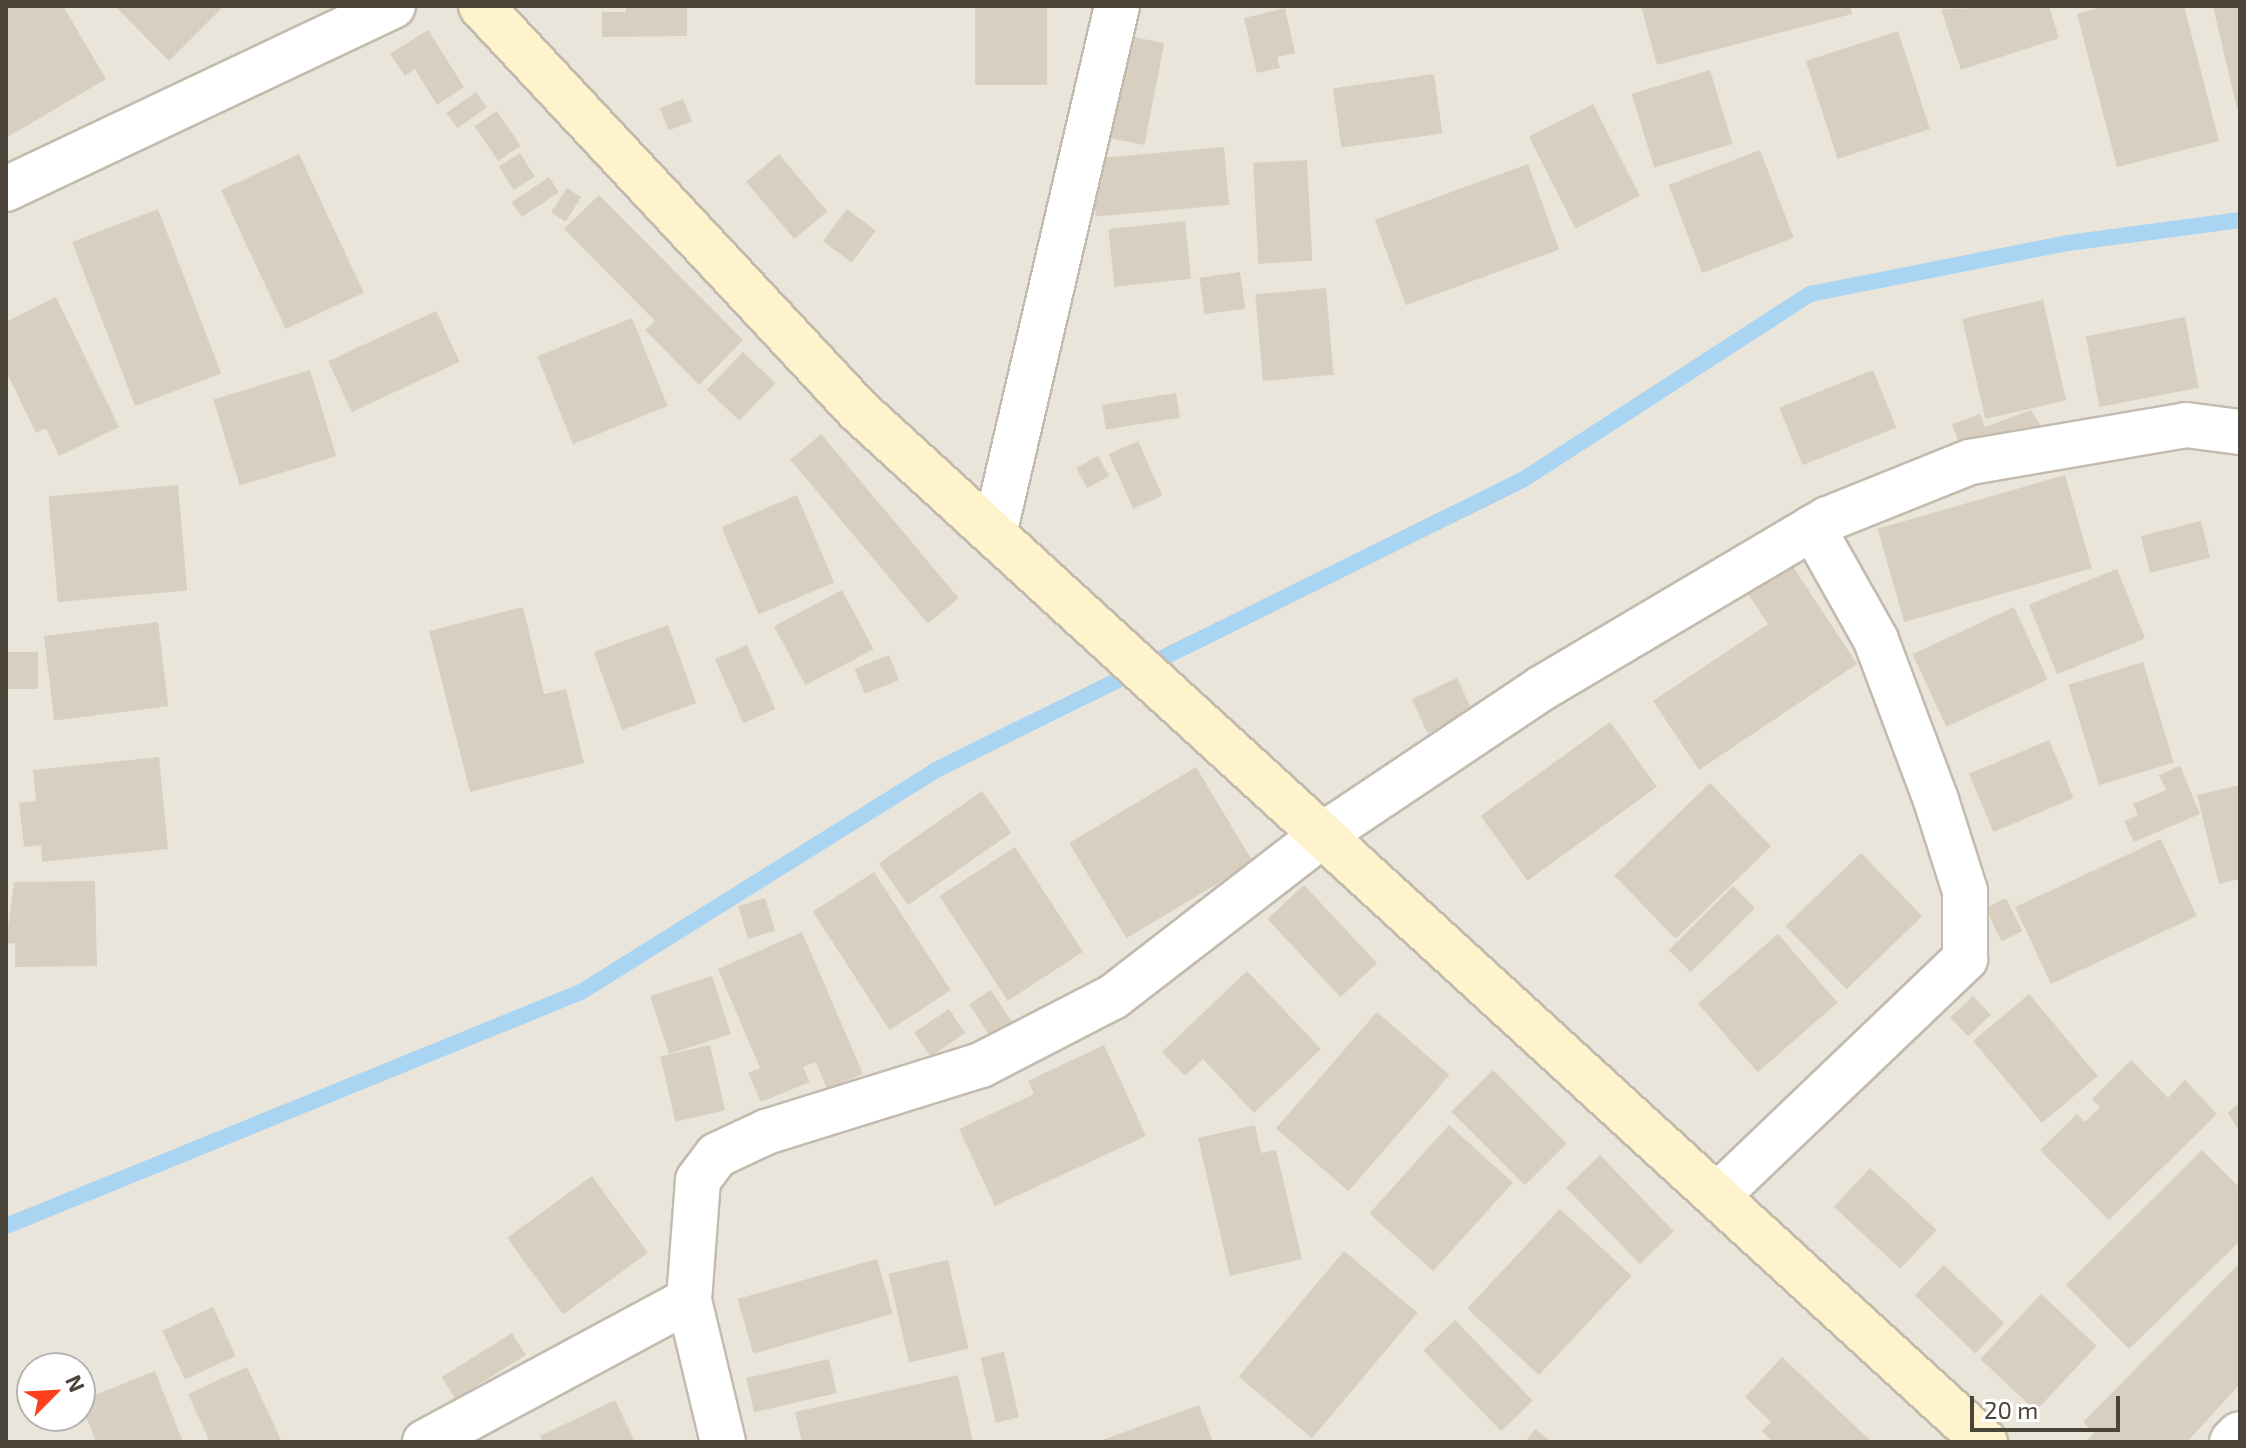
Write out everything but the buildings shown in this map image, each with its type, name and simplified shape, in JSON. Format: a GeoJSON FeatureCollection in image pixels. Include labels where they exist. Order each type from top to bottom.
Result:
{"type":"FeatureCollection","features":[{"type":"Feature","properties":{"kind":"street"},"geometry":{"type":"LineString","coordinates":[[6,189],[393,6]]}},
{"type":"Feature","properties":{"kind":"street"},"geometry":{"type":"LineString","coordinates":[[481,6],[858,410],[995,530],[1985,1442]]}},
{"type":"Feature","properties":{"kind":"street"},"geometry":{"type":"LineString","coordinates":[[995,530],[1117,6]]}},
{"type":"Feature","properties":{"kind":"street"},"geometry":{"type":"LineString","coordinates":[[723,1442],[689,1300],[698,1180],[717,1155],[766,1132],[1028,1044],[1113,997],[1324,834],[1542,688],[1813,528],[1970,462],[2186,425],[2240,432]]}},
{"type":"Feature","properties":{"kind":"street"},"geometry":{"type":"LineString","coordinates":[[1718,1195],[1965,959],[1965,891],[1936,800],[1876,640],[1813,528]]}},
{"type":"Feature","properties":{"kind":"street"},"geometry":{"type":"LineString","coordinates":[[425,1442],[689,1300]]}},
{"type":"Feature","properties":{"kind":"street"},"geometry":{"type":"LineString","coordinates":[[2232,1442],[2240,1434]]}},
{"type":"Feature","properties":{"kind":"shaded area"},"geometry":{"type":"Polygon","coordinates":[[[6,6],[2240,6],[2240,1442],[6,1442],[6,6]]]}},
{"type":"Feature","properties":{"kind":"waterway"},"geometry":{"type":"LineString","coordinates":[[6,1226],[581,992],[934,771],[1524,479],[1810,294],[2068,243],[2240,220]]}}]}
